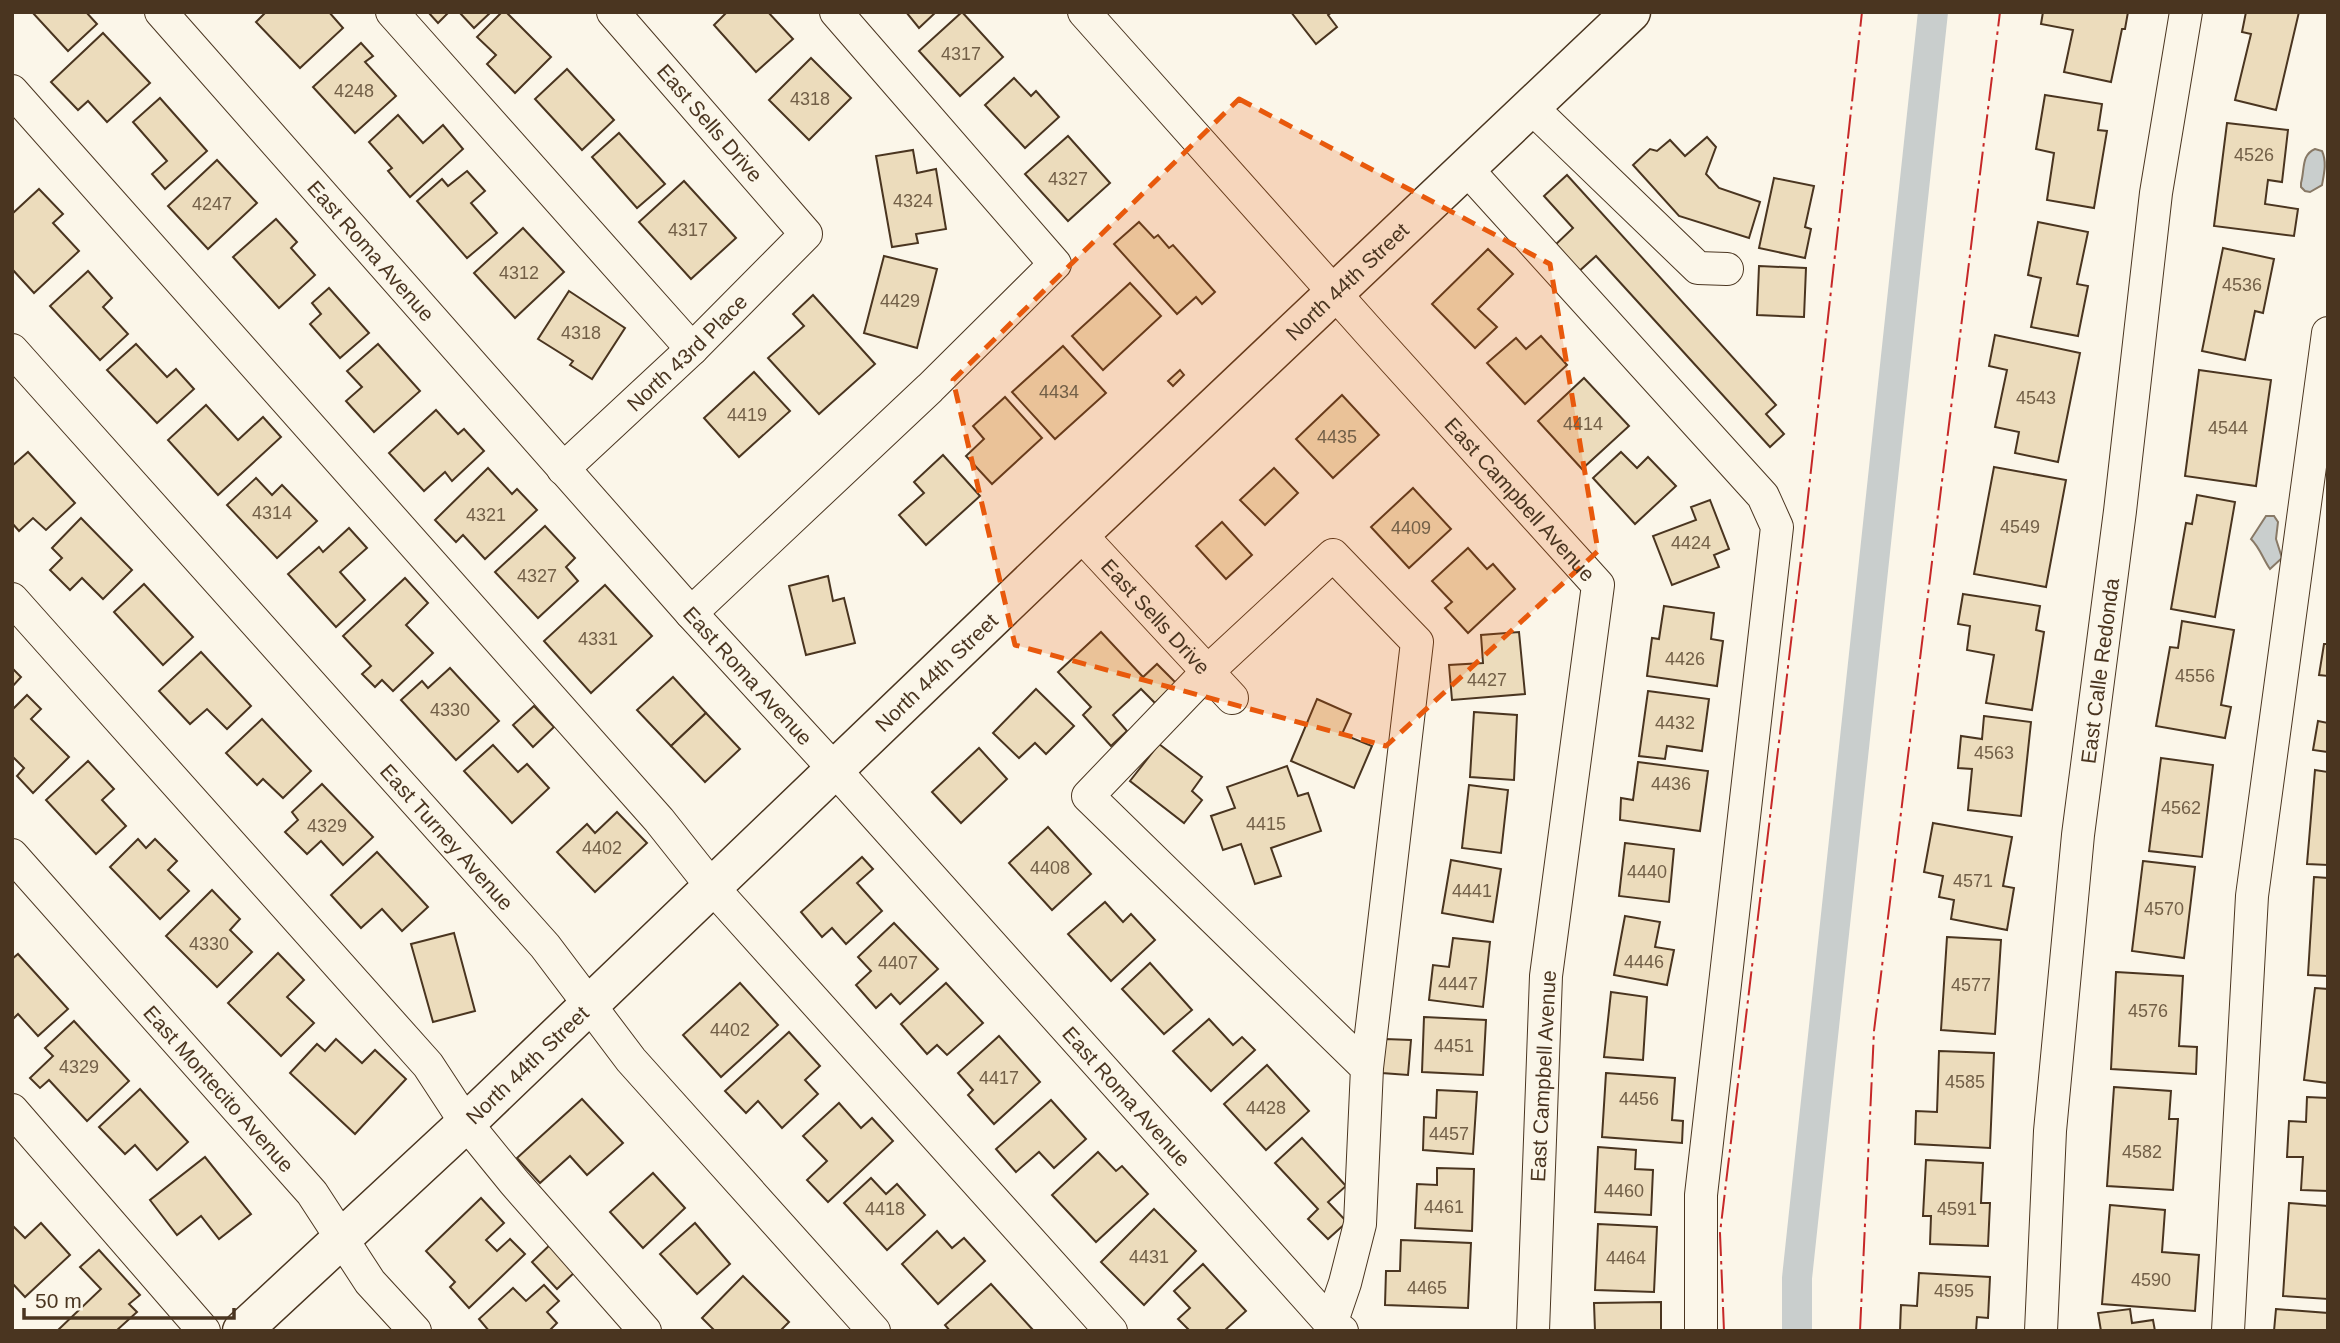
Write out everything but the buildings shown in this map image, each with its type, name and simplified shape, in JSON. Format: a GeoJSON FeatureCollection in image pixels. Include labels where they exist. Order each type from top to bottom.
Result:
{"type":"FeatureCollection","features":[{"type":"Feature","properties":{"kind":"main road","name":"North 44th Street"},"geometry":{"type":"LineString","coordinates":[[242,1331],[466,1123],[1080,534],[1631,12]]}},
{"type":"Feature","properties":{"kind":"street","name":"East Roma Avenue"},"geometry":{"type":"LineString","coordinates":[[161,12],[691,613],[1337,1327]]}},
{"type":"Feature","properties":{"kind":"street"},"geometry":{"type":"LineString","coordinates":[[392,12],[692,349]]}},
{"type":"Feature","properties":{"kind":"street","name":"East Sells Drive"},"geometry":{"type":"LineString","coordinates":[[613,12],[806,234]]}},
{"type":"Feature","properties":{"kind":"street"},"geometry":{"type":"LineString","coordinates":[[691,613],[930,388],[1055,264],[836,12]]}},
{"type":"Feature","properties":{"kind":"street","name":"East Campbell Avenue"},"geometry":{"type":"LineString","coordinates":[[1084,12],[1598,586],[1546,976],[1532,1331]]}},
{"type":"Feature","properties":{"kind":"street","name":"East Calle Redonda"},"geometry":{"type":"LineString","coordinates":[[2041,1331],[2050,1131],[2078,835],[2118,524],[2156,192],[2186,12]]}},
{"type":"Feature","properties":{"kind":"street"},"geometry":{"type":"LineString","coordinates":[[12,91],[659,820],[713,888],[1111,1331]]}},
{"type":"Feature","properties":{"kind":"street"},"geometry":{"type":"LineString","coordinates":[[1530,106],[1698,268],[1727,269]]}},
{"type":"Feature","properties":{"kind":"street"},"geometry":{"type":"LineString","coordinates":[[1465,167],[1763,496],[1777,527],[1701,1195],[1701,1331]]}},
{"type":"Feature","properties":{"kind":"street","name":"North 43rd Place"},"geometry":{"type":"LineString","coordinates":[[564,469],[692,349],[806,234]]}},
{"type":"Feature","properties":{"kind":"street"},"geometry":{"type":"LineString","coordinates":[[2228,1331],[2252,896],[2328,333]]}},
{"type":"Feature","properties":{"kind":"street","name":"East Turney Avenue"},"geometry":{"type":"LineString","coordinates":[[12,351],[545,946],[631,1060],[874,1331]]}},
{"type":"Feature","properties":{"kind":"street","name":"East Sells Drive"},"geometry":{"type":"LineString","coordinates":[[1080,534],[1232,698]]}},
{"type":"Feature","properties":{"kind":"street"},"geometry":{"type":"LineString","coordinates":[[1337,1327],[1360,1224],[1367,1068],[1417,642],[1333,555],[1207,672],[1088,796],[1367,1068]]}},
{"type":"Feature","properties":{"kind":"street"},"geometry":{"type":"LineString","coordinates":[[12,599],[428,1065],[466,1123],[513,1182],[645,1331]]}},
{"type":"Feature","properties":{"kind":"street","name":"East Montecito Avenue"},"geometry":{"type":"LineString","coordinates":[[12,855],[312,1193],[370,1282],[415,1331]]}},
{"type":"Feature","properties":{"kind":"street"},"geometry":{"type":"LineString","coordinates":[[12,1110],[204,1331]]}},
{"type":"Feature","properties":{"kind":"highlighted area"},"geometry":{"type":"Polygon","coordinates":[[[1239,99],[1550,264],[1598,551],[1386,746],[1015,645],[953,380],[1239,99]]]}},
{"type":"Feature","properties":{"kind":"shaded area"},"geometry":{"type":"Polygon","coordinates":[[[2315,149],[2322,151],[2324,172],[2322,185],[2310,192],[2301,187],[2301,183],[2305,159],[2315,149]]]}},
{"type":"Feature","properties":{"kind":"shaded area"},"geometry":{"type":"Polygon","coordinates":[[[2266,516],[2274,516],[2278,522],[2276,539],[2282,558],[2270,569],[2251,539],[2266,516]]]}},
{"type":"Feature","properties":{"kind":"waterway"},"geometry":{"type":"LineString","coordinates":[[1797,1331],[1797,1278],[1933,12]]}},
{"type":"Feature","properties":{"kind":"power"},"geometry":{"type":"LineString","coordinates":[[1724,1331],[1720,1233],[1803,542],[1862,12]]}},
{"type":"Feature","properties":{"kind":"power"},"geometry":{"type":"LineString","coordinates":[[1860,1331],[1874,1031],[2000,12]]}}]}
